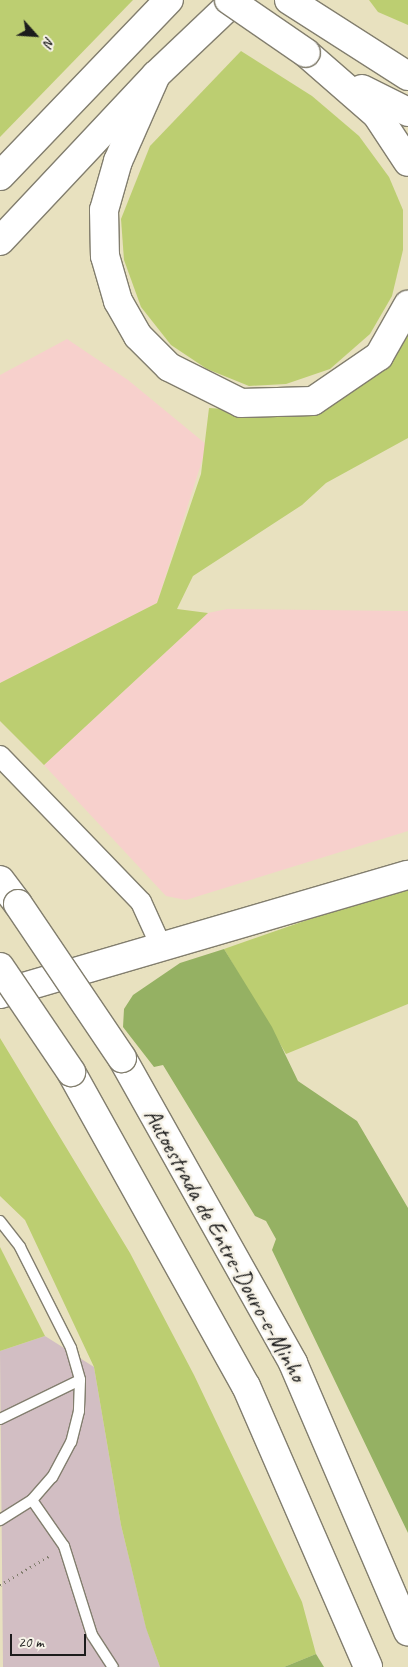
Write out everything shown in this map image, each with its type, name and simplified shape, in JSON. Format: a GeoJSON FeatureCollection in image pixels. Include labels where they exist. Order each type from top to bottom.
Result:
{"type":"FeatureCollection","features":[{"type":"Feature","properties":{"kind":"main road"},"geometry":{"type":"LineString","coordinates":[[0,176],[169,0]]}},
{"type":"Feature","properties":{"kind":"main road"},"geometry":{"type":"LineString","coordinates":[[229,0],[306,53],[408,112]]}},
{"type":"Feature","properties":{"kind":"main road"},"geometry":{"type":"LineString","coordinates":[[0,241],[156,76],[235,0]]}},
{"type":"Feature","properties":{"kind":"main road"},"geometry":{"type":"LineString","coordinates":[[288,0],[408,76]]}},
{"type":"Feature","properties":{"kind":"main road"},"geometry":{"type":"LineString","coordinates":[[306,53],[377,115],[408,162]]}},
{"type":"Feature","properties":{"kind":"main road"},"geometry":{"type":"LineString","coordinates":[[156,76],[118,161],[106,202],[105,256],[118,302],[138,336],[169,367],[241,403],[313,401],[379,356],[408,305]]}},
{"type":"Feature","properties":{"kind":"main road"},"geometry":{"type":"LineString","coordinates":[[0,994],[408,875]]}},
{"type":"Feature","properties":{"kind":"main road","name":"Autoestrada de Entre-Douro-e-Minho"},"geometry":{"type":"LineString","coordinates":[[0,880],[122,1058],[293,1363],[408,1631]]}},
{"type":"Feature","properties":{"kind":"main road","name":"Autoestrada de Entre-Douro-e-Minho"},"geometry":{"type":"LineString","coordinates":[[0,967],[72,1072],[246,1386],[368,1667]]}},
{"type":"Feature","properties":{"kind":"street"},"geometry":{"type":"LineString","coordinates":[[0,756],[141,902],[161,946]]}},
{"type":"Feature","properties":{"kind":"lane"},"geometry":{"type":"LineString","coordinates":[[0,1221],[20,1247],[50,1306],[71,1348],[80,1380],[80,1411],[71,1442],[52,1477],[32,1500],[0,1520]]}},
{"type":"Feature","properties":{"kind":"lane"},"geometry":{"type":"LineString","coordinates":[[0,1419],[80,1380]]}},
{"type":"Feature","properties":{"kind":"lane"},"geometry":{"type":"LineString","coordinates":[[32,1500],[64,1546],[92,1635],[113,1667]]}},
{"type":"Feature","properties":{"kind":"path"},"geometry":{"type":"LineString","coordinates":[[0,1585],[64,1546]]}},
{"type":"Feature","properties":{"kind":"shaded area"},"geometry":{"type":"Polygon","coordinates":[[[67,339],[128,380],[207,445],[157,603],[0,683],[0,375],[67,339]]]}},
{"type":"Feature","properties":{"kind":"shaded area"},"geometry":{"type":"Polygon","coordinates":[[[227,609],[408,611],[408,831],[186,900],[166,896],[44,765],[208,613],[227,609]]]}},
{"type":"Feature","properties":{"kind":"shaded area"},"geometry":{"type":"Polygon","coordinates":[[[45,1336],[94,1367],[121,1525],[146,1627],[160,1667],[3,1667],[0,1351],[45,1336]]]}},
{"type":"Feature","properties":{"kind":"green space"},"geometry":{"type":"Polygon","coordinates":[[[0,0],[133,0],[0,137],[0,0]]]}},
{"type":"Feature","properties":{"kind":"green space"},"geometry":{"type":"Polygon","coordinates":[[[369,0],[408,0],[408,25],[378,12],[369,0]]]}},
{"type":"Feature","properties":{"kind":"green space"},"geometry":{"type":"Polygon","coordinates":[[[241,51],[312,96],[359,136],[389,177],[403,210],[403,250],[392,296],[370,334],[330,369],[286,384],[249,386],[207,369],[171,345],[141,307],[124,260],[121,219],[150,146],[241,51]]]}},
{"type":"Feature","properties":{"kind":"green space"},"geometry":{"type":"Polygon","coordinates":[[[408,333],[408,438],[326,483],[302,505],[193,576],[177,609],[208,613],[44,765],[0,721],[0,683],[157,603],[201,474],[209,408],[306,414],[369,379],[408,333]]]}},
{"type":"Feature","properties":{"kind":"green space"},"geometry":{"type":"Polygon","coordinates":[[[408,885],[408,1004],[286,1054],[224,949],[408,885]]]}},
{"type":"Feature","properties":{"kind":"green space"},"geometry":{"type":"Polygon","coordinates":[[[224,949],[272,1027],[298,1081],[357,1121],[408,1208],[408,1533],[272,1250],[276,1239],[266,1221],[255,1216],[163,1065],[154,1067],[123,1027],[124,1009],[133,995],[180,963],[224,949]]]}},
{"type":"Feature","properties":{"kind":"green space"},"geometry":{"type":"Polygon","coordinates":[[[0,1038],[130,1253],[194,1375],[302,1602],[316,1654],[284,1667],[160,1667],[146,1628],[121,1525],[94,1367],[25,1220],[0,1196],[0,1038]]]}},
{"type":"Feature","properties":{"kind":"green space"},"geometry":{"type":"Polygon","coordinates":[[[0,1247],[45,1336],[0,1351],[0,1247]]]}},
{"type":"Feature","properties":{"kind":"green space"},"geometry":{"type":"Polygon","coordinates":[[[316,1654],[324,1667],[284,1667],[316,1654]]]}}]}
